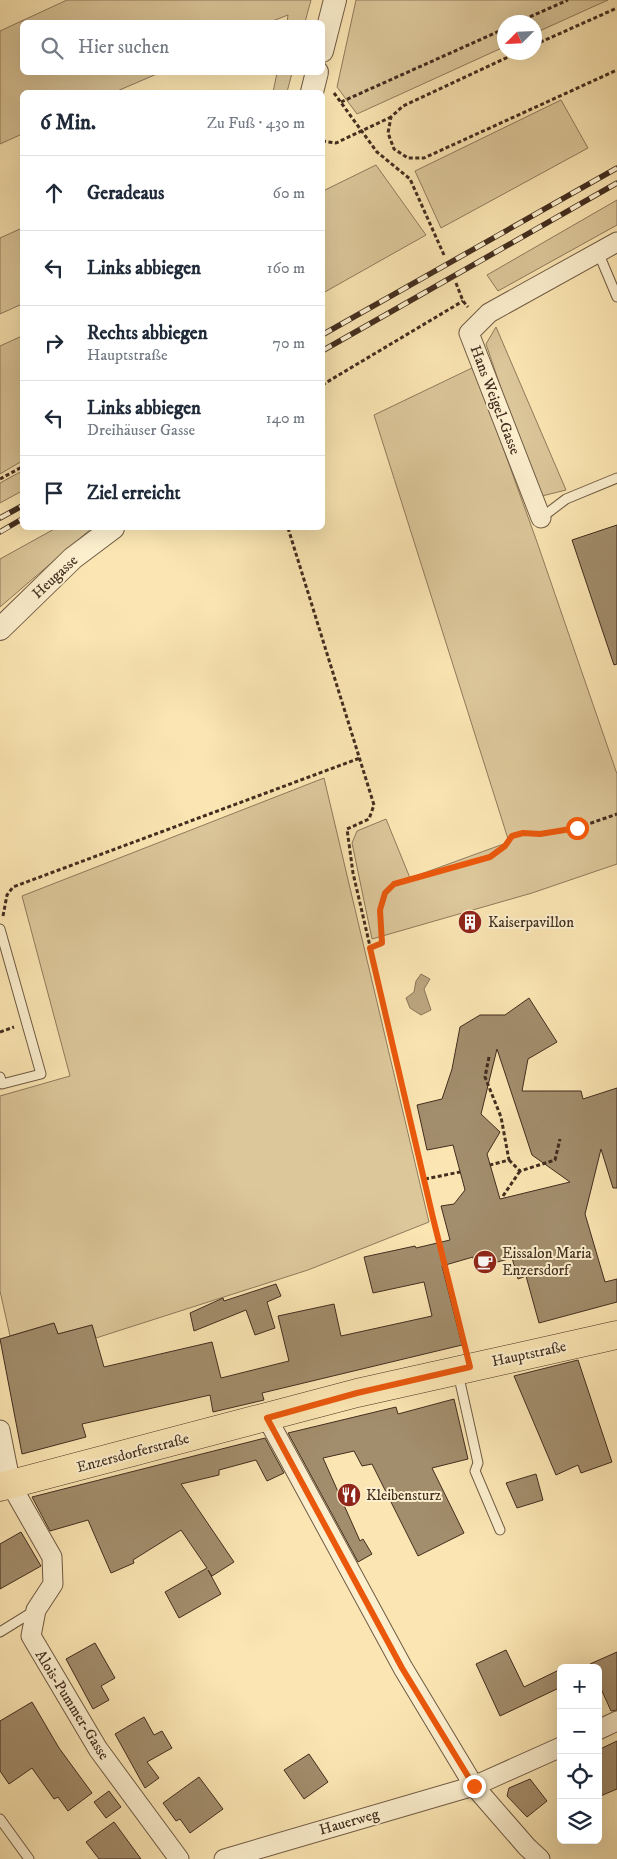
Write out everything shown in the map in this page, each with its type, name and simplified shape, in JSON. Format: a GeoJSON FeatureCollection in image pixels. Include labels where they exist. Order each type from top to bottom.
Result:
{"type":"FeatureCollection","features":[{"type":"Feature","properties":{"kind":"main road","name":"Hauptstraße"},"geometry":{"type":"LineString","coordinates":[[267,1418],[357,1393],[617,1335]]}},
{"type":"Feature","properties":{"kind":"main road","name":"Enzersdorferstraße"},"geometry":{"type":"LineString","coordinates":[[5,1486],[267,1418]]}},
{"type":"Feature","properties":{"kind":"street"},"geometry":{"type":"LineString","coordinates":[[325,39],[335,0]]}},
{"type":"Feature","properties":{"kind":"street"},"geometry":{"type":"LineString","coordinates":[[318,75],[322,90]]}},
{"type":"Feature","properties":{"kind":"street","name":"Hans Weigel-Gasse"},"geometry":{"type":"LineString","coordinates":[[540,518],[470,333],[489,313],[617,242]]}},
{"type":"Feature","properties":{"kind":"street","name":"Heugasse"},"geometry":{"type":"LineString","coordinates":[[0,630],[73,558],[110,530]]}},
{"type":"Feature","properties":{"kind":"street"},"geometry":{"type":"LineString","coordinates":[[267,1418],[402,1668],[474,1786],[527,1847],[540,1859]]}},
{"type":"Feature","properties":{"kind":"street","name":"Alois-Pummer-Gasse"},"geometry":{"type":"LineString","coordinates":[[0,1430],[5,1486],[52,1557],[52,1584],[36,1610],[31,1636],[98,1749],[179,1859]]}},
{"type":"Feature","properties":{"kind":"street"},"geometry":{"type":"LineString","coordinates":[[602,1728],[617,1721]]}},
{"type":"Feature","properties":{"kind":"street","name":"Hauerweg"},"geometry":{"type":"LineString","coordinates":[[224,1859],[474,1786],[557,1749]]}},
{"type":"Feature","properties":{"kind":"lane"},"geometry":{"type":"LineString","coordinates":[[598,252],[617,297]]}},
{"type":"Feature","properties":{"kind":"lane"},"geometry":{"type":"LineString","coordinates":[[540,518],[566,499],[617,478]]}},
{"type":"Feature","properties":{"kind":"lane"},"geometry":{"type":"LineString","coordinates":[[0,929],[41,1074],[2,1084],[0,1077]]}},
{"type":"Feature","properties":{"kind":"lane"},"geometry":{"type":"LineString","coordinates":[[464,1368],[478,1463],[475,1471],[500,1530]]}},
{"type":"Feature","properties":{"kind":"lane"},"geometry":{"type":"LineString","coordinates":[[0,1632],[36,1610]]}},
{"type":"Feature","properties":{"kind":"lane"},"geometry":{"type":"LineString","coordinates":[[0,1819],[29,1859]]}},
{"type":"Feature","properties":{"kind":"path"},"geometry":{"type":"LineString","coordinates":[[534,15],[568,0]]}},
{"type":"Feature","properties":{"kind":"path"},"geometry":{"type":"LineString","coordinates":[[542,42],[617,8]]}},
{"type":"Feature","properties":{"kind":"path"},"geometry":{"type":"LineString","coordinates":[[341,102],[497,32]]}},
{"type":"Feature","properties":{"kind":"path"},"geometry":{"type":"LineString","coordinates":[[325,141],[336,142],[362,131],[391,117],[403,106],[502,60]]}},
{"type":"Feature","properties":{"kind":"path"},"geometry":{"type":"LineString","coordinates":[[391,117],[388,133],[394,149],[408,158],[424,158],[617,70]]}},
{"type":"Feature","properties":{"kind":"path"},"geometry":{"type":"LineString","coordinates":[[325,94],[341,102],[377,152],[410,179],[444,255]]}},
{"type":"Feature","properties":{"kind":"path"},"geometry":{"type":"LineString","coordinates":[[456,283],[463,301],[480,322]]}},
{"type":"Feature","properties":{"kind":"path"},"geometry":{"type":"LineString","coordinates":[[325,383],[463,301]]}},
{"type":"Feature","properties":{"kind":"path"},"geometry":{"type":"LineString","coordinates":[[0,479],[20,468]]}},
{"type":"Feature","properties":{"kind":"path"},"geometry":{"type":"LineString","coordinates":[[289,530],[374,806],[369,819],[347,829],[353,873],[425,1179],[464,1368]]}},
{"type":"Feature","properties":{"kind":"path"},"geometry":{"type":"LineString","coordinates":[[0,929],[7,895],[13,886],[360,758]]}},
{"type":"Feature","properties":{"kind":"path"},"geometry":{"type":"LineString","coordinates":[[370,948],[382,943],[380,910],[385,893],[394,884],[490,857],[505,846],[512,836],[523,833],[540,834],[577,828],[617,814]]}},
{"type":"Feature","properties":{"kind":"path"},"geometry":{"type":"LineString","coordinates":[[489,1057],[485,1076],[501,1117],[509,1160],[520,1171]]}},
{"type":"Feature","properties":{"kind":"path"},"geometry":{"type":"LineString","coordinates":[[503,1196],[520,1171],[555,1160],[560,1139]]}},
{"type":"Feature","properties":{"kind":"path"},"geometry":{"type":"LineString","coordinates":[[490,1165],[509,1160]]}},
{"type":"Feature","properties":{"kind":"path"},"geometry":{"type":"LineString","coordinates":[[425,1179],[460,1172]]}},
{"type":"Feature","properties":{"kind":"shaded area"},"geometry":{"type":"Polygon","coordinates":[[[67,0],[311,0],[306,20],[287,20],[288,15],[275,20],[24,20],[67,0]]]}},
{"type":"Feature","properties":{"kind":"shaded area"},"geometry":{"type":"Polygon","coordinates":[[[356,0],[608,0],[542,30],[542,15],[497,15],[497,50],[357,114],[337,87],[356,0]]]}},
{"type":"Feature","properties":{"kind":"shaded area"},"geometry":{"type":"Polygon","coordinates":[[[20,22],[20,75],[154,75],[120,90],[20,90],[20,135],[0,144],[0,31],[20,22]]]}},
{"type":"Feature","properties":{"kind":"shaded area"},"geometry":{"type":"Polygon","coordinates":[[[277,75],[291,75],[288,90],[273,90],[277,75]]]}},
{"type":"Feature","properties":{"kind":"shaded area"},"geometry":{"type":"Polygon","coordinates":[[[561,100],[588,148],[441,228],[415,171],[561,100]]]}},
{"type":"Feature","properties":{"kind":"shaded area"},"geometry":{"type":"Polygon","coordinates":[[[376,165],[426,235],[325,292],[325,190],[376,165]]]}},
{"type":"Feature","properties":{"kind":"shaded area"},"geometry":{"type":"Polygon","coordinates":[[[617,200],[617,225],[498,291],[487,275],[617,200]]]}},
{"type":"Feature","properties":{"kind":"shaded area"},"geometry":{"type":"Polygon","coordinates":[[[20,229],[20,305],[0,314],[0,238],[20,229]]]}},
{"type":"Feature","properties":{"kind":"shaded area"},"geometry":{"type":"Polygon","coordinates":[[[496,327],[566,490],[538,497],[486,344],[496,327]]]}},
{"type":"Feature","properties":{"kind":"shaded area"},"geometry":{"type":"Polygon","coordinates":[[[20,337],[20,462],[0,474],[0,346],[20,337]]]}},
{"type":"Feature","properties":{"kind":"shaded area"},"geometry":{"type":"Polygon","coordinates":[[[474,367],[617,774],[617,864],[532,893],[372,939],[352,843],[357,831],[386,819],[410,878],[509,842],[374,415],[474,367]]]}},
{"type":"Feature","properties":{"kind":"shaded area"},"geometry":{"type":"Polygon","coordinates":[[[20,472],[20,492],[0,503],[0,483],[20,472]]]}},
{"type":"Feature","properties":{"kind":"shaded area"},"geometry":{"type":"Polygon","coordinates":[[[52,530],[90,530],[0,607],[0,559],[52,530]]]}},
{"type":"Feature","properties":{"kind":"shaded area"},"geometry":{"type":"Polygon","coordinates":[[[324,778],[429,1222],[308,1270],[96,1338],[92,1325],[58,1334],[54,1323],[10,1336],[0,1291],[0,1096],[70,1076],[22,896],[324,778]]]}},
{"type":"Feature","properties":{"kind":"shaded area"},"geometry":{"type":"Polygon","coordinates":[[[421,974],[430,979],[424,989],[431,1010],[421,1015],[410,1008],[406,998],[414,992],[416,981],[421,974]]]}},
{"type":"Feature","properties":{"kind":"building"},"geometry":{"type":"Polygon","coordinates":[[[617,525],[617,664],[614,665],[572,540],[617,525]]]}},
{"type":"Feature","properties":{"kind":"building"},"geometry":{"type":"Polygon","coordinates":[[[529,998],[557,1042],[528,1059],[522,1091],[581,1091],[583,1099],[617,1088],[617,1188],[613,1188],[601,1149],[585,1214],[605,1282],[617,1279],[617,1302],[539,1323],[526,1276],[518,1279],[512,1258],[475,1268],[473,1257],[442,1266],[462,1345],[262,1393],[264,1400],[213,1412],[210,1395],[82,1424],[86,1437],[22,1454],[0,1339],[54,1323],[58,1334],[92,1325],[104,1367],[212,1342],[221,1378],[289,1361],[278,1316],[334,1304],[341,1336],[432,1316],[424,1282],[373,1293],[364,1257],[450,1240],[441,1206],[454,1204],[465,1190],[453,1145],[427,1150],[417,1105],[442,1099],[452,1069],[460,1027],[480,1015],[505,1015],[529,998]],[[497,1049],[481,1114],[500,1132],[487,1154],[500,1199],[570,1182],[532,1155],[497,1049]]]}},
{"type":"Feature","properties":{"kind":"building"},"geometry":{"type":"Polygon","coordinates":[[[276,1284],[281,1296],[267,1302],[275,1328],[255,1335],[246,1310],[194,1331],[190,1313],[223,1298],[224,1301],[276,1284]]]}},
{"type":"Feature","properties":{"kind":"building"},"geometry":{"type":"Polygon","coordinates":[[[578,1360],[612,1462],[581,1473],[578,1465],[556,1475],[514,1376],[578,1360]]]}},
{"type":"Feature","properties":{"kind":"building"},"geometry":{"type":"Polygon","coordinates":[[[454,1399],[468,1459],[432,1468],[464,1533],[418,1556],[372,1464],[362,1466],[354,1451],[323,1458],[360,1541],[363,1539],[372,1554],[358,1562],[288,1433],[396,1407],[398,1414],[454,1399]]]}},
{"type":"Feature","properties":{"kind":"building"},"geometry":{"type":"Polygon","coordinates":[[[265,1438],[284,1473],[267,1481],[256,1460],[219,1470],[219,1475],[181,1484],[234,1562],[212,1576],[208,1570],[221,1594],[179,1618],[165,1592],[207,1568],[181,1530],[133,1560],[134,1563],[111,1573],[88,1520],[50,1531],[32,1497],[265,1438]]]}},
{"type":"Feature","properties":{"kind":"building"},"geometry":{"type":"Polygon","coordinates":[[[536,1474],[543,1500],[517,1508],[506,1483],[536,1474]]]}},
{"type":"Feature","properties":{"kind":"building"},"geometry":{"type":"Polygon","coordinates":[[[21,1532],[41,1566],[0,1589],[0,1544],[21,1532]]]}},
{"type":"Feature","properties":{"kind":"building"},"geometry":{"type":"Polygon","coordinates":[[[95,1643],[115,1678],[101,1686],[109,1700],[93,1709],[66,1659],[95,1643]]]}},
{"type":"Feature","properties":{"kind":"building"},"geometry":{"type":"Polygon","coordinates":[[[506,1650],[524,1687],[557,1671],[557,1689],[500,1716],[476,1664],[506,1650]]]}},
{"type":"Feature","properties":{"kind":"building"},"geometry":{"type":"Polygon","coordinates":[[[617,1652],[617,1710],[611,1711],[602,1691],[602,1664],[590,1664],[617,1652]]]}},
{"type":"Feature","properties":{"kind":"building"},"geometry":{"type":"Polygon","coordinates":[[[32,1702],[59,1748],[92,1793],[68,1811],[58,1797],[54,1799],[32,1768],[9,1784],[0,1771],[0,1721],[32,1702]]]}},
{"type":"Feature","properties":{"kind":"building"},"geometry":{"type":"Polygon","coordinates":[[[144,1717],[154,1735],[162,1731],[172,1748],[147,1762],[159,1778],[145,1788],[115,1734],[144,1717]]]}},
{"type":"Feature","properties":{"kind":"building"},"geometry":{"type":"Polygon","coordinates":[[[617,1741],[617,1789],[602,1795],[602,1754],[602,1748],[617,1741]]]}},
{"type":"Feature","properties":{"kind":"building"},"geometry":{"type":"Polygon","coordinates":[[[309,1754],[328,1782],[304,1799],[284,1770],[309,1754]]]}},
{"type":"Feature","properties":{"kind":"building"},"geometry":{"type":"Polygon","coordinates":[[[199,1777],[223,1809],[190,1833],[180,1819],[176,1821],[163,1803],[199,1777]]]}},
{"type":"Feature","properties":{"kind":"building"},"geometry":{"type":"Polygon","coordinates":[[[530,1779],[547,1801],[527,1817],[507,1796],[509,1788],[530,1779]]]}},
{"type":"Feature","properties":{"kind":"building"},"geometry":{"type":"Polygon","coordinates":[[[109,1791],[121,1807],[106,1818],[94,1802],[109,1791]]]}},
{"type":"Feature","properties":{"kind":"building"},"geometry":{"type":"Polygon","coordinates":[[[114,1822],[141,1859],[99,1859],[86,1842],[114,1822]]]}},
{"type":"Feature","properties":{"kind":"railway"},"geometry":{"type":"LineString","coordinates":[[325,333],[617,168]]}},
{"type":"Feature","properties":{"kind":"railway"},"geometry":{"type":"LineString","coordinates":[[325,349],[617,183]]}},
{"type":"Feature","properties":{"kind":"railway"},"geometry":{"type":"LineString","coordinates":[[0,518],[20,507]]}},
{"type":"Feature","properties":{"kind":"railway"},"geometry":{"type":"LineString","coordinates":[[0,532],[20,520]]}},
{"type":"Feature","properties":{"kind":"place","name":"Kaiserpavillon"},"geometry":{"type":"Point","coordinates":[470,922]}},
{"type":"Feature","properties":{"kind":"place","name":"Eissalon Maria Enzersdorf"},"geometry":{"type":"Point","coordinates":[485,1262]}},
{"type":"Feature","properties":{"kind":"place","name":"Kleibensturz"},"geometry":{"type":"Point","coordinates":[349,1495]}},
{"type":"Feature","properties":{"kind":"route"},"geometry":{"type":"LineString","coordinates":[[474,1786],[402,1668],[267,1418],[357,1393],[470,1367],[370,948],[382,943],[380,937],[380,910],[385,893],[394,884],[490,857],[505,846],[512,836],[523,833],[540,834],[577,828]]}}]}
